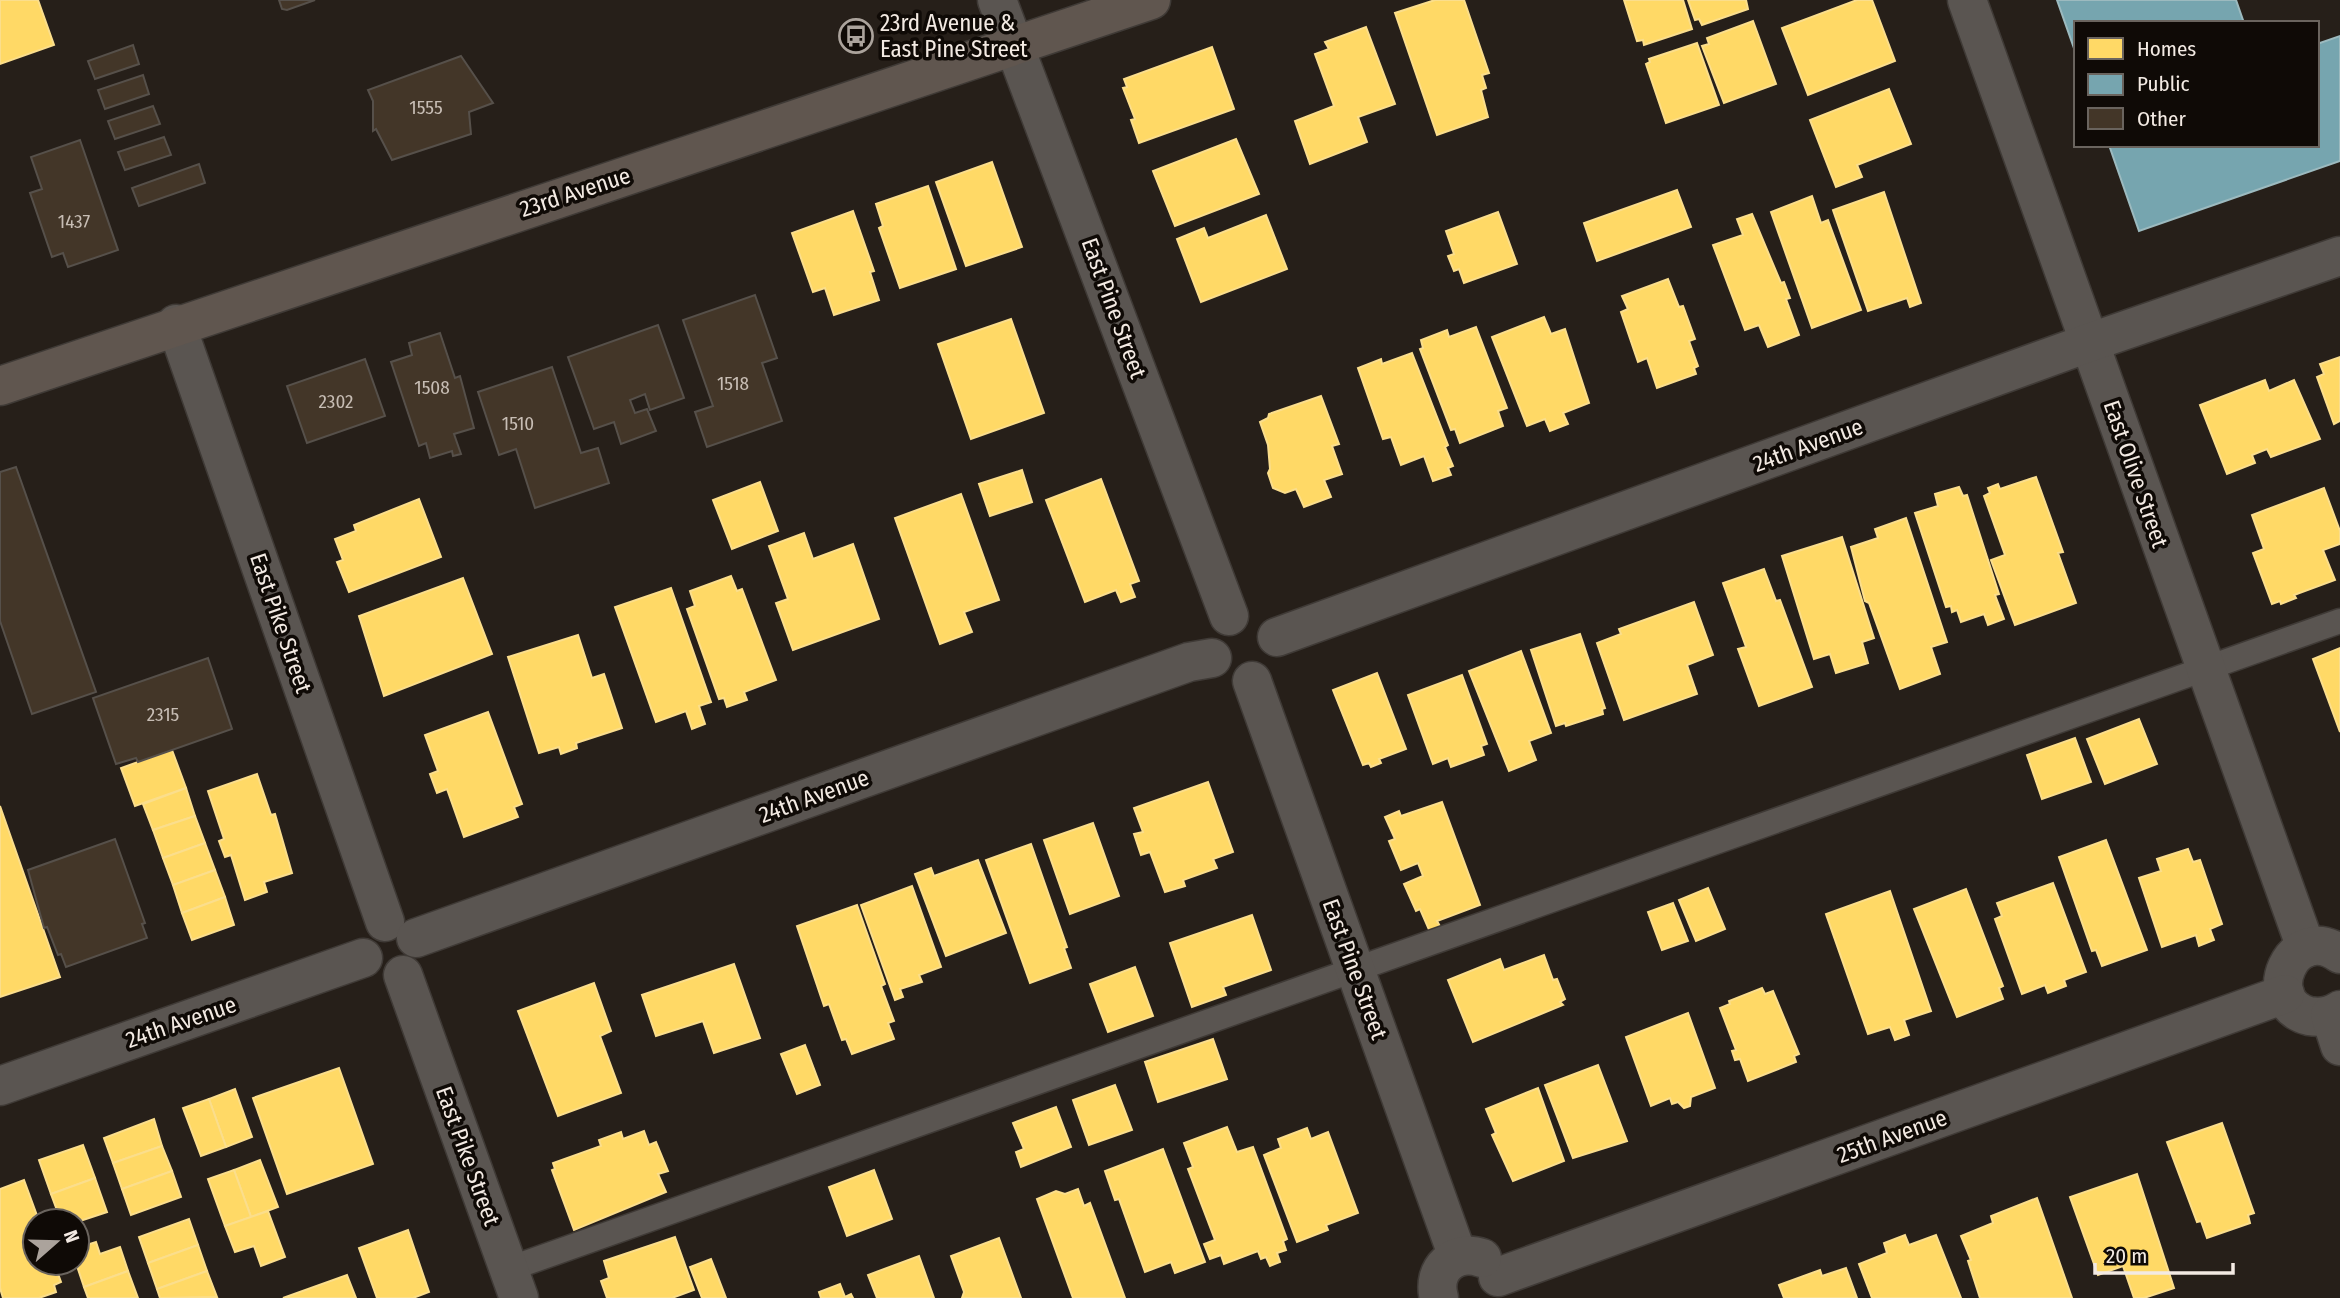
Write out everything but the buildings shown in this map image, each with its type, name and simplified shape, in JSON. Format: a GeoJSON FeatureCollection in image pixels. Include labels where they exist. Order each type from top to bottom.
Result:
{"type":"FeatureCollection","features":[{"type":"Feature","properties":{"kind":"main road","name":"23rd Avenue"},"geometry":{"type":"LineString","coordinates":[[0,386],[176,324],[1151,0]]}},
{"type":"Feature","properties":{"kind":"street","name":"East Pine Street"},"geometry":{"type":"LineString","coordinates":[[997,0],[1229,616]]}},
{"type":"Feature","properties":{"kind":"street","name":"East Olive Street"},"geometry":{"type":"LineString","coordinates":[[1967,0],[2091,342],[2204,669],[2323,951]]}},
{"type":"Feature","properties":{"kind":"street","name":"24th Avenue"},"geometry":{"type":"LineString","coordinates":[[1277,637],[2091,342],[2340,256]]}},
{"type":"Feature","properties":{"kind":"street","name":"East Pike Street"},"geometry":{"type":"LineString","coordinates":[[176,324],[400,930]]}},
{"type":"Feature","properties":{"kind":"street"},"geometry":{"type":"LineString","coordinates":[[1250,613],[1261,616],[1271,624],[1277,637],[1280,649],[1272,668],[1252,681],[1229,679],[1220,672],[1212,658],[1210,642],[1214,631],[1229,616],[1250,613]]}},
{"type":"Feature","properties":{"kind":"street","name":"24th Avenue"},"geometry":{"type":"LineString","coordinates":[[400,930],[1189,662],[1212,658]]}},
{"type":"Feature","properties":{"kind":"street","name":"East Pine Street"},"geometry":{"type":"LineString","coordinates":[[1252,681],[1458,1257]]}},
{"type":"Feature","properties":{"kind":"street"},"geometry":{"type":"LineString","coordinates":[[369,930],[400,930],[418,958],[414,967],[403,975],[387,979],[377,976],[370,971],[363,958],[364,937],[369,930]]}},
{"type":"Feature","properties":{"kind":"street"},"geometry":{"type":"LineString","coordinates":[[2323,951],[2293,956],[2286,965],[2283,976],[2285,994],[2293,1008],[2303,1014],[2337,1024]]}},
{"type":"Feature","properties":{"kind":"street","name":"24th Avenue"},"geometry":{"type":"LineString","coordinates":[[0,1086],[363,958]]}},
{"type":"Feature","properties":{"kind":"street","name":"East Pike Street"},"geometry":{"type":"LineString","coordinates":[[403,975],[514,1284]]}},
{"type":"Feature","properties":{"kind":"street","name":"25th Avenue"},"geometry":{"type":"LineString","coordinates":[[1498,1288],[2285,994]]}},
{"type":"Feature","properties":{"kind":"street"},"geometry":{"type":"LineString","coordinates":[[1438,1298],[1438,1276],[1444,1266],[1458,1257],[1474,1255],[1492,1264],[1498,1288]]}},
{"type":"Feature","properties":{"kind":"lane"},"geometry":{"type":"LineString","coordinates":[[514,1284],[1354,968],[2340,621]]}},
{"type":"Feature","properties":{"kind":"place","name":"23rd Avenue & East Pine Street"},"geometry":{"type":"Point","coordinates":[856,36]}}]}
